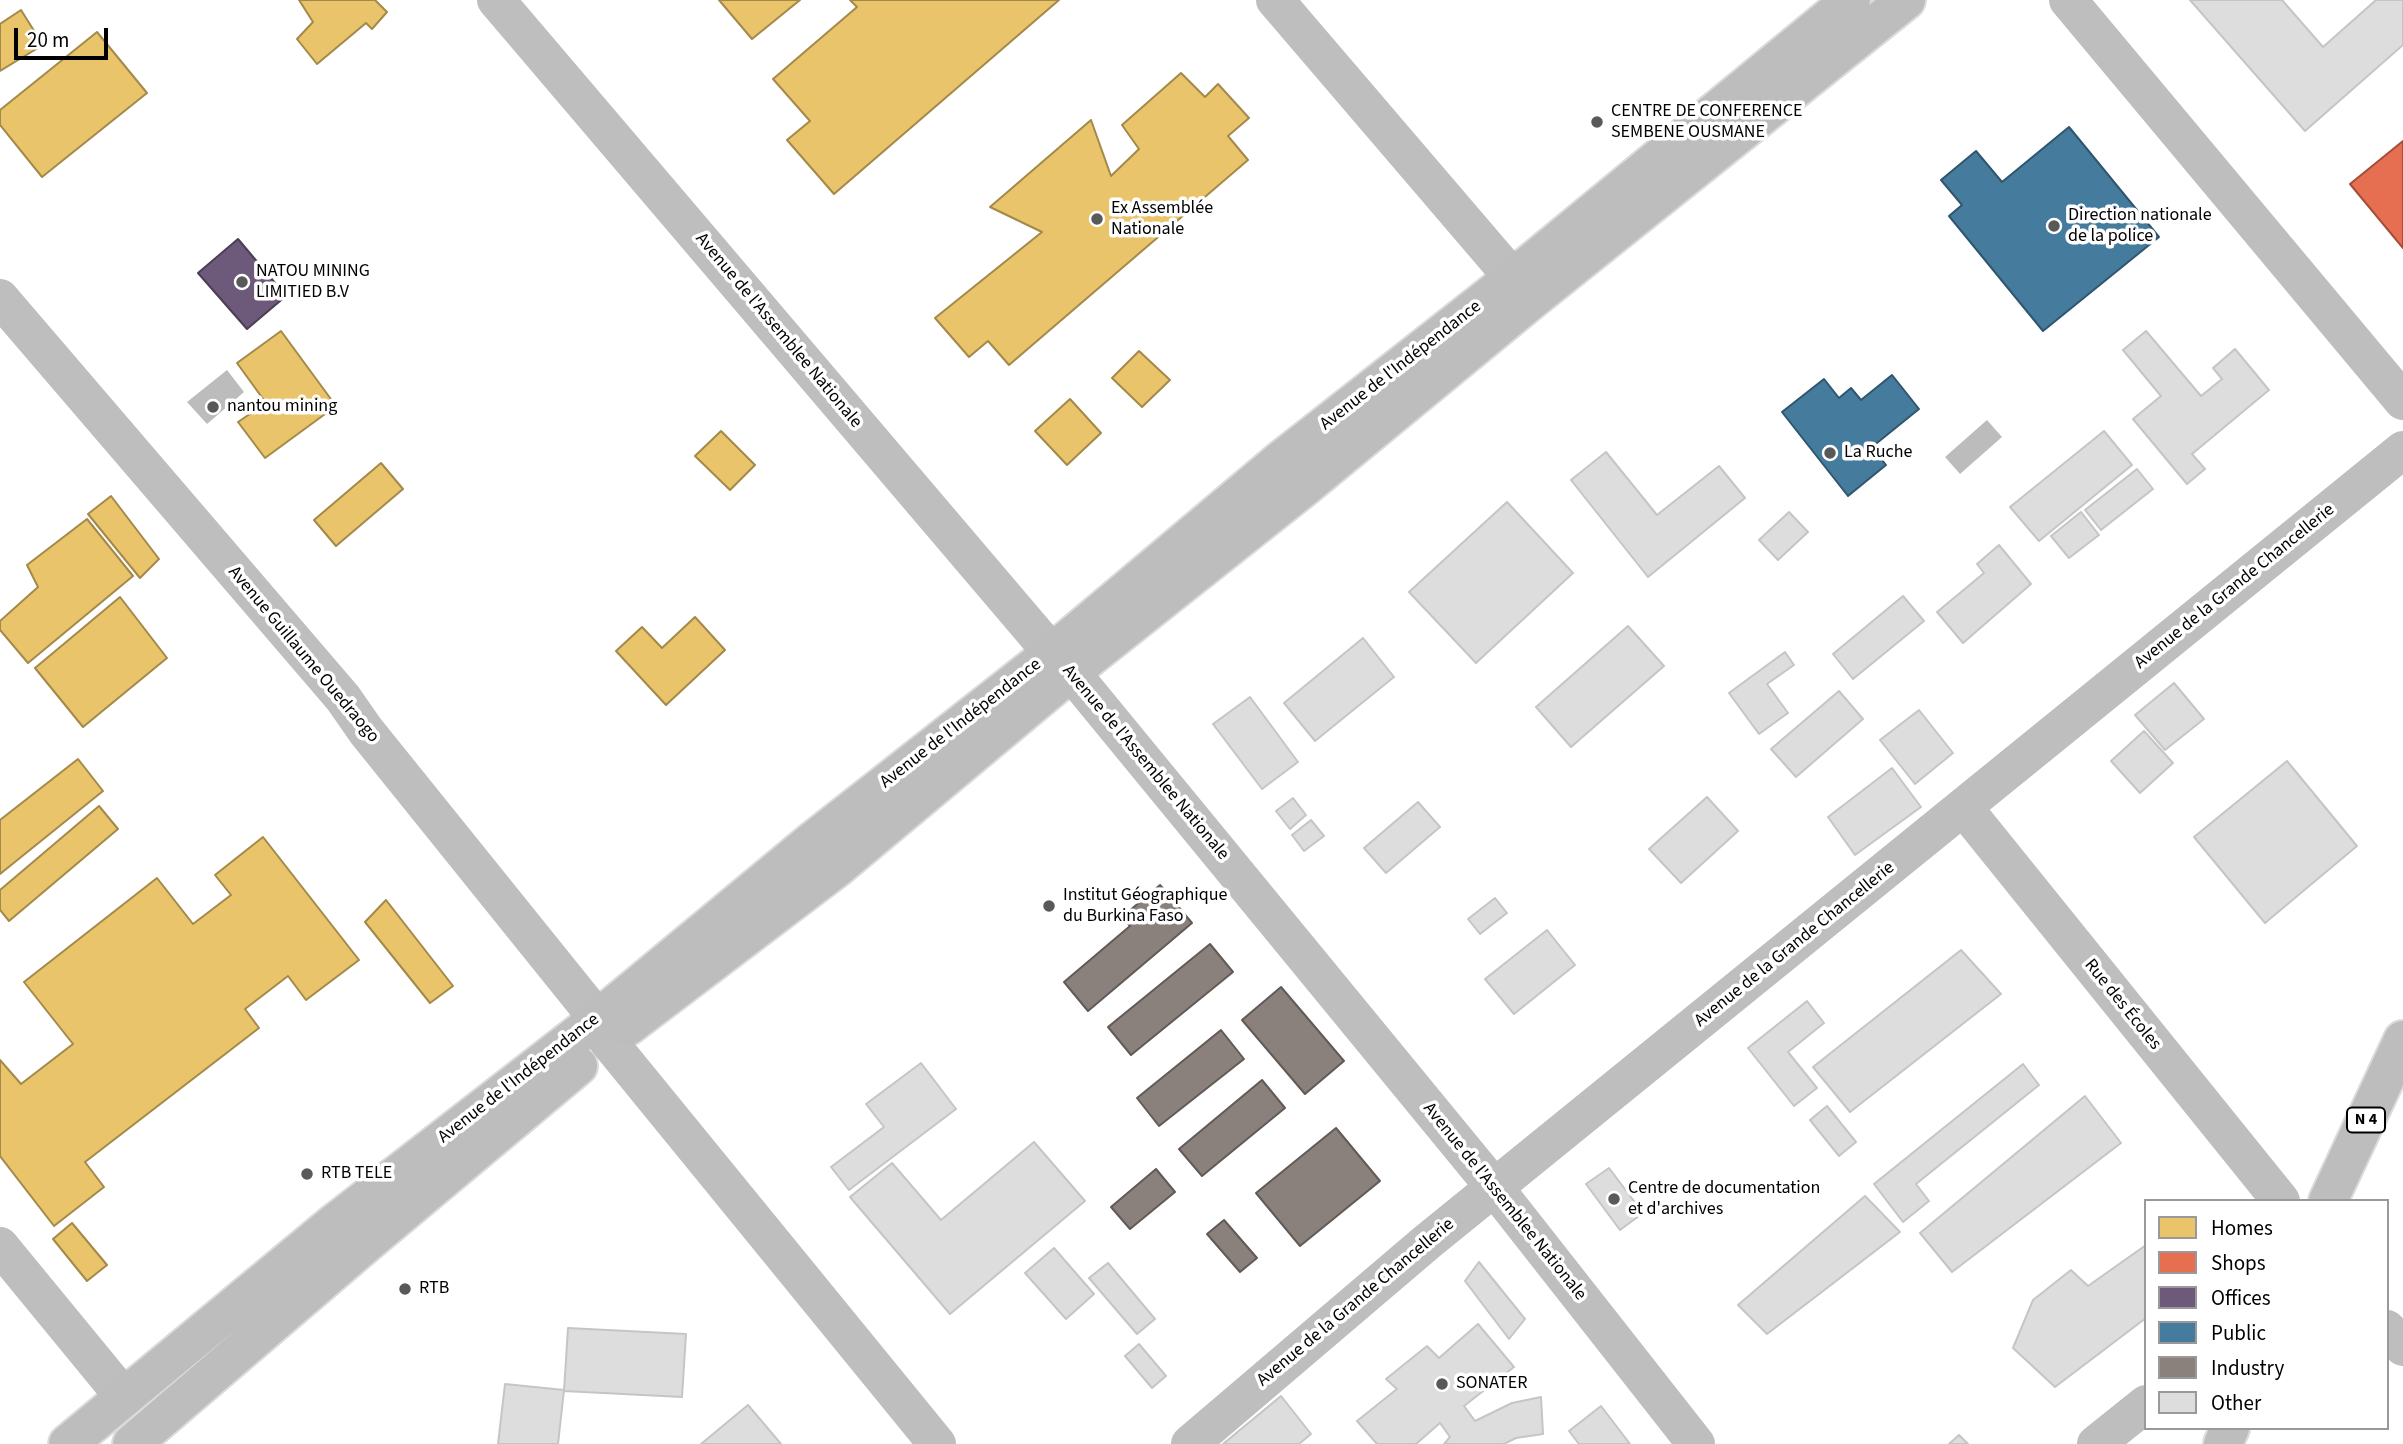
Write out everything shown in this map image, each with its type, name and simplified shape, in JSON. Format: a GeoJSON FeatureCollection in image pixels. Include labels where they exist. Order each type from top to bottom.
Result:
{"type":"FeatureCollection","features":[{"type":"Feature","properties":{"kind":"main road","name":"Avenue de l'Indépendance"},"geometry":{"type":"LineString","coordinates":[[1746,107],[1851,0]]}},
{"type":"Feature","properties":{"kind":"main road","name":"Avenue de l'Indépendance"},"geometry":{"type":"LineString","coordinates":[[68,1444],[336,1222],[603,1030],[826,853],[1746,107],[1906,0]]}},
{"type":"Feature","properties":{"kind":"main road","name":"Avenue de l'Indépendance"},"geometry":{"type":"LineString","coordinates":[[132,1444],[364,1245],[603,1030]]}},
{"type":"Feature","properties":{"kind":"main road","name":"N 4"},"geometry":{"type":"LineString","coordinates":[[2329,1199],[2403,1040]]}},
{"type":"Feature","properties":{"kind":"street","name":"Avenue de l'Assemblee Nationale"},"geometry":{"type":"LineString","coordinates":[[496,0],[1061,663],[1494,1187],[1696,1444]]}},
{"type":"Feature","properties":{"kind":"street"},"geometry":{"type":"LineString","coordinates":[[1275,0],[1521,289]]}},
{"type":"Feature","properties":{"kind":"street"},"geometry":{"type":"LineString","coordinates":[[2068,0],[2403,401]]}},
{"type":"Feature","properties":{"kind":"street","name":"Avenue Guillaume Ouedraogo"},"geometry":{"type":"LineString","coordinates":[[0,298],[343,698],[366,732],[603,1030],[937,1444]]}},
{"type":"Feature","properties":{"kind":"street","name":"Avenue de la Grande Chancellerie"},"geometry":{"type":"LineString","coordinates":[[1190,1444],[1494,1187],[2403,450]]}},
{"type":"Feature","properties":{"kind":"street","name":"Rue des Écoles"},"geometry":{"type":"LineString","coordinates":[[1964,808],[2279,1199]]}},
{"type":"Feature","properties":{"kind":"street"},"geometry":{"type":"LineString","coordinates":[[0,1246],[124,1397]]}},
{"type":"Feature","properties":{"kind":"street"},"geometry":{"type":"LineString","coordinates":[[2389,1331],[2403,1347]]}},
{"type":"Feature","properties":{"kind":"street"},"geometry":{"type":"LineString","coordinates":[[2096,1444],[2144,1406]]}},
{"type":"Feature","properties":{"kind":"shaded area"},"geometry":{"type":"Polygon","coordinates":[[[227,370],[244,392],[207,424],[187,402],[227,370]]]}},
{"type":"Feature","properties":{"kind":"shaded area"},"geometry":{"type":"Polygon","coordinates":[[[1987,420],[2002,437],[1960,474],[1945,457],[1987,420]]]}},
{"type":"Feature","properties":{"kind":"building: Homes"},"geometry":{"type":"Polygon","coordinates":[[[299,0],[375,0],[387,12],[372,29],[366,23],[317,64],[297,39],[313,22],[299,0]]]}},
{"type":"Feature","properties":{"kind":"building: Homes"},"geometry":{"type":"Polygon","coordinates":[[[719,0],[800,0],[752,39],[719,0]]]}},
{"type":"Feature","properties":{"kind":"building: Homes"},"geometry":{"type":"Polygon","coordinates":[[[850,0],[1059,0],[834,194],[787,140],[810,121],[773,79],[857,7],[850,0]]]}},
{"type":"Feature","properties":{"kind":"building: Homes"},"geometry":{"type":"Polygon","coordinates":[[[21,10],[43,45],[0,71],[0,24],[21,10]]]}},
{"type":"Feature","properties":{"kind":"building: Homes"},"geometry":{"type":"Polygon","coordinates":[[[97,32],[147,93],[42,177],[0,125],[0,110],[97,32]]]}},
{"type":"Feature","properties":{"kind":"building: Homes","name":"Ex Assemblée Nationale"},"geometry":{"type":"Polygon","coordinates":[[[1181,73],[1205,97],[1218,84],[1249,118],[1228,136],[1248,160],[1009,365],[988,341],[969,357],[935,318],[1042,232],[990,207],[1091,120],[1111,176],[1139,149],[1122,125],[1181,73]]]}},
{"type":"Feature","properties":{"kind":"building: Homes"},"geometry":{"type":"Polygon","coordinates":[[[281,331],[336,406],[265,458],[238,422],[266,403],[237,363],[281,331]]]}},
{"type":"Feature","properties":{"kind":"building: Homes"},"geometry":{"type":"Polygon","coordinates":[[[1139,351],[1170,380],[1142,407],[1112,378],[1139,351]]]}},
{"type":"Feature","properties":{"kind":"building: Homes"},"geometry":{"type":"Polygon","coordinates":[[[1070,399],[1101,433],[1067,465],[1035,431],[1070,399]]]}},
{"type":"Feature","properties":{"kind":"building: Homes"},"geometry":{"type":"Polygon","coordinates":[[[721,431],[755,465],[730,490],[695,456],[721,431]]]}},
{"type":"Feature","properties":{"kind":"building: Homes"},"geometry":{"type":"Polygon","coordinates":[[[381,463],[403,489],[336,546],[314,520],[381,463]]]}},
{"type":"Feature","properties":{"kind":"building: Homes"},"geometry":{"type":"Polygon","coordinates":[[[111,496],[159,559],[140,578],[88,514],[111,496]]]}},
{"type":"Feature","properties":{"kind":"building: Homes"},"geometry":{"type":"Polygon","coordinates":[[[87,519],[133,576],[28,663],[0,630],[0,621],[38,587],[27,565],[87,519]]]}},
{"type":"Feature","properties":{"kind":"building: Homes"},"geometry":{"type":"Polygon","coordinates":[[[120,597],[167,658],[83,727],[35,668],[120,597]]]}},
{"type":"Feature","properties":{"kind":"building: Homes"},"geometry":{"type":"Polygon","coordinates":[[[695,617],[725,650],[666,705],[616,651],[642,627],[662,648],[695,617]]]}},
{"type":"Feature","properties":{"kind":"building: Homes"},"geometry":{"type":"Polygon","coordinates":[[[78,759],[103,791],[0,874],[0,820],[78,759]]]}},
{"type":"Feature","properties":{"kind":"building: Homes"},"geometry":{"type":"Polygon","coordinates":[[[99,806],[118,829],[9,921],[0,910],[0,890],[99,806]]]}},
{"type":"Feature","properties":{"kind":"building: Homes"},"geometry":{"type":"Polygon","coordinates":[[[263,837],[359,960],[306,1000],[288,976],[245,1009],[259,1028],[85,1162],[104,1187],[54,1226],[0,1156],[0,1060],[21,1084],[73,1044],[24,982],[157,878],[193,924],[231,895],[215,875],[263,837]]]}},
{"type":"Feature","properties":{"kind":"building: Homes"},"geometry":{"type":"Polygon","coordinates":[[[386,900],[453,986],[430,1003],[365,922],[386,900]]]}},
{"type":"Feature","properties":{"kind":"building: Homes"},"geometry":{"type":"Polygon","coordinates":[[[72,1223],[107,1265],[87,1281],[53,1239],[72,1223]]]}},
{"type":"Feature","properties":{"kind":"building: Shops"},"geometry":{"type":"Polygon","coordinates":[[[2403,141],[2403,248],[2350,184],[2403,141]]]}},
{"type":"Feature","properties":{"kind":"building: Offices"},"geometry":{"type":"Polygon","coordinates":[[[238,239],[286,296],[247,329],[198,273],[238,239]]]}},
{"type":"Feature","properties":{"kind":"building: Public","name":"Direction nationale de la police"},"geometry":{"type":"Polygon","coordinates":[[[2069,127],[2159,237],[2043,331],[1949,216],[1962,205],[1941,180],[1976,151],[2002,182],[2069,127]]]}},
{"type":"Feature","properties":{"kind":"building: Public"},"geometry":{"type":"Polygon","coordinates":[[[1892,375],[1919,409],[1872,447],[1886,465],[1848,496],[1782,412],[1824,379],[1839,398],[1851,388],[1861,400],[1892,375]]]}},
{"type":"Feature","properties":{"kind":"building: Industry"},"geometry":{"type":"Polygon","coordinates":[[[1160,885],[1192,923],[1088,1011],[1064,982],[1130,926],[1122,917],[1160,885]]]}},
{"type":"Feature","properties":{"kind":"building: Industry"},"geometry":{"type":"Polygon","coordinates":[[[1210,944],[1233,972],[1131,1055],[1108,1027],[1210,944]]]}},
{"type":"Feature","properties":{"kind":"building: Industry"},"geometry":{"type":"Polygon","coordinates":[[[1281,987],[1344,1061],[1305,1094],[1242,1020],[1281,987]]]}},
{"type":"Feature","properties":{"kind":"building: Industry"},"geometry":{"type":"Polygon","coordinates":[[[1221,1030],[1244,1059],[1159,1126],[1137,1098],[1221,1030]]]}},
{"type":"Feature","properties":{"kind":"building: Industry"},"geometry":{"type":"Polygon","coordinates":[[[1262,1080],[1285,1108],[1202,1176],[1179,1149],[1262,1080]]]}},
{"type":"Feature","properties":{"kind":"building: Industry"},"geometry":{"type":"Polygon","coordinates":[[[1336,1128],[1380,1181],[1300,1246],[1256,1193],[1336,1128]]]}},
{"type":"Feature","properties":{"kind":"building: Industry"},"geometry":{"type":"Polygon","coordinates":[[[1156,1169],[1175,1192],[1130,1229],[1111,1207],[1156,1169]]]}},
{"type":"Feature","properties":{"kind":"building: Industry"},"geometry":{"type":"Polygon","coordinates":[[[1224,1220],[1257,1258],[1240,1272],[1207,1234],[1224,1220]]]}},
{"type":"Feature","properties":{"kind":"building: Other"},"geometry":{"type":"Polygon","coordinates":[[[2190,0],[2282,0],[2323,47],[2376,0],[2403,0],[2403,45],[2305,131],[2190,0]]]}},
{"type":"Feature","properties":{"kind":"building: Other"},"geometry":{"type":"Polygon","coordinates":[[[2146,331],[2201,396],[2222,379],[2213,368],[2235,349],[2269,390],[2192,454],[2205,469],[2187,484],[2133,419],[2161,396],[2123,350],[2146,331]]]}},
{"type":"Feature","properties":{"kind":"building: Other"},"geometry":{"type":"Polygon","coordinates":[[[2104,431],[2132,465],[2039,541],[2010,507],[2104,431]]]}},
{"type":"Feature","properties":{"kind":"building: Other"},"geometry":{"type":"Polygon","coordinates":[[[1606,452],[1657,515],[1719,466],[1745,498],[1648,577],[1571,480],[1606,452]]]}},
{"type":"Feature","properties":{"kind":"building: Other"},"geometry":{"type":"Polygon","coordinates":[[[2137,469],[2153,489],[2101,530],[2085,510],[2137,469]]]}},
{"type":"Feature","properties":{"kind":"building: Other"},"geometry":{"type":"Polygon","coordinates":[[[1507,502],[1573,573],[1476,663],[1409,592],[1507,502]]]}},
{"type":"Feature","properties":{"kind":"building: Other"},"geometry":{"type":"Polygon","coordinates":[[[1789,512],[1808,532],[1778,560],[1759,540],[1789,512]]]}},
{"type":"Feature","properties":{"kind":"building: Other"},"geometry":{"type":"Polygon","coordinates":[[[2081,512],[2099,535],[2069,558],[2051,536],[2081,512]]]}},
{"type":"Feature","properties":{"kind":"building: Other"},"geometry":{"type":"Polygon","coordinates":[[[1999,545],[2031,584],[1963,643],[1937,612],[1984,573],[1977,564],[1999,545]]]}},
{"type":"Feature","properties":{"kind":"building: Other"},"geometry":{"type":"Polygon","coordinates":[[[1903,596],[1924,621],[1853,679],[1833,654],[1903,596]]]}},
{"type":"Feature","properties":{"kind":"building: Other"},"geometry":{"type":"Polygon","coordinates":[[[1628,626],[1664,666],[1571,747],[1536,707],[1628,626]]]}},
{"type":"Feature","properties":{"kind":"building: Other"},"geometry":{"type":"Polygon","coordinates":[[[1363,638],[1394,677],[1315,741],[1284,703],[1363,638]]]}},
{"type":"Feature","properties":{"kind":"building: Other"},"geometry":{"type":"Polygon","coordinates":[[[1785,652],[1794,665],[1767,684],[1788,713],[1759,734],[1729,693],[1785,652]]]}},
{"type":"Feature","properties":{"kind":"building: Other"},"geometry":{"type":"Polygon","coordinates":[[[2174,683],[2204,719],[2165,750],[2135,715],[2174,683]]]}},
{"type":"Feature","properties":{"kind":"building: Other"},"geometry":{"type":"Polygon","coordinates":[[[1839,691],[1863,719],[1796,777],[1771,749],[1839,691]]]}},
{"type":"Feature","properties":{"kind":"building: Other"},"geometry":{"type":"Polygon","coordinates":[[[1250,697],[1298,762],[1262,789],[1213,724],[1250,697]]]}},
{"type":"Feature","properties":{"kind":"building: Other"},"geometry":{"type":"Polygon","coordinates":[[[1919,710],[1953,753],[1915,784],[1880,740],[1919,710]]]}},
{"type":"Feature","properties":{"kind":"building: Other"},"geometry":{"type":"Polygon","coordinates":[[[2144,731],[2173,763],[2140,793],[2111,761],[2144,731]]]}},
{"type":"Feature","properties":{"kind":"building: Other"},"geometry":{"type":"Polygon","coordinates":[[[2287,761],[2357,846],[2265,923],[2194,837],[2287,761]]]}},
{"type":"Feature","properties":{"kind":"building: Other"},"geometry":{"type":"Polygon","coordinates":[[[1892,768],[1921,807],[1855,855],[1828,817],[1892,768]]]}},
{"type":"Feature","properties":{"kind":"building: Other"},"geometry":{"type":"Polygon","coordinates":[[[1707,797],[1738,831],[1681,883],[1649,849],[1707,797]]]}},
{"type":"Feature","properties":{"kind":"building: Other"},"geometry":{"type":"Polygon","coordinates":[[[1293,798],[1306,815],[1290,829],[1276,811],[1293,798]]]}},
{"type":"Feature","properties":{"kind":"building: Other"},"geometry":{"type":"Polygon","coordinates":[[[1418,802],[1440,827],[1386,873],[1364,848],[1418,802]]]}},
{"type":"Feature","properties":{"kind":"building: Other"},"geometry":{"type":"Polygon","coordinates":[[[1311,820],[1324,836],[1304,851],[1292,835],[1311,820]]]}},
{"type":"Feature","properties":{"kind":"building: Other"},"geometry":{"type":"Polygon","coordinates":[[[1495,898],[1507,913],[1480,934],[1468,919],[1495,898]]]}},
{"type":"Feature","properties":{"kind":"building: Other"},"geometry":{"type":"Polygon","coordinates":[[[1547,930],[1575,965],[1514,1014],[1485,979],[1547,930]]]}},
{"type":"Feature","properties":{"kind":"building: Other"},"geometry":{"type":"Polygon","coordinates":[[[1961,950],[2001,994],[1850,1112],[1813,1067],[1961,950]]]}},
{"type":"Feature","properties":{"kind":"building: Other"},"geometry":{"type":"Polygon","coordinates":[[[1807,1001],[1824,1023],[1788,1052],[1817,1088],[1794,1106],[1748,1048],[1807,1001]]]}},
{"type":"Feature","properties":{"kind":"building: Other"},"geometry":{"type":"Polygon","coordinates":[[[921,1063],[956,1109],[849,1190],[831,1167],[884,1127],[866,1104],[921,1063]]]}},
{"type":"Feature","properties":{"kind":"building: Other"},"geometry":{"type":"Polygon","coordinates":[[[2023,1064],[2039,1085],[1916,1184],[1929,1201],[1903,1222],[1874,1184],[2023,1064]]]}},
{"type":"Feature","properties":{"kind":"building: Other"},"geometry":{"type":"Polygon","coordinates":[[[2085,1096],[2121,1143],[1952,1272],[1920,1233],[2085,1096]]]}},
{"type":"Feature","properties":{"kind":"building: Other"},"geometry":{"type":"Polygon","coordinates":[[[1827,1106],[1856,1142],[1839,1156],[1810,1120],[1827,1106]]]}},
{"type":"Feature","properties":{"kind":"building: Other"},"geometry":{"type":"Polygon","coordinates":[[[1034,1142],[1085,1201],[950,1314],[850,1197],[892,1163],[941,1220],[1034,1142]]]}},
{"type":"Feature","properties":{"kind":"building: Other","name":"Centre de documentation et d'archives"},"geometry":{"type":"Polygon","coordinates":[[[1609,1168],[1643,1213],[1620,1230],[1586,1184],[1609,1168]]]}},
{"type":"Feature","properties":{"kind":"building: Other"},"geometry":{"type":"Polygon","coordinates":[[[1865,1196],[1900,1232],[1767,1334],[1738,1305],[1865,1196]]]}},
{"type":"Feature","properties":{"kind":"building: Other"},"geometry":{"type":"Polygon","coordinates":[[[2144,1246],[2144,1320],[2055,1387],[2013,1348],[2033,1300],[2071,1270],[2088,1286],[2144,1246]]]}},
{"type":"Feature","properties":{"kind":"building: Other"},"geometry":{"type":"Polygon","coordinates":[[[1054,1248],[1094,1294],[1066,1319],[1025,1273],[1054,1248]]]}},
{"type":"Feature","properties":{"kind":"building: Other"},"geometry":{"type":"Polygon","coordinates":[[[1479,1262],[1525,1319],[1509,1339],[1465,1281],[1479,1262]]]}},
{"type":"Feature","properties":{"kind":"building: Other"},"geometry":{"type":"Polygon","coordinates":[[[1108,1263],[1155,1319],[1137,1334],[1089,1278],[1108,1263]]]}},
{"type":"Feature","properties":{"kind":"building: Other","name":"SONATER"},"geometry":{"type":"Polygon","coordinates":[[[1478,1324],[1514,1367],[1464,1406],[1475,1421],[1512,1403],[1541,1397],[1543,1434],[1516,1438],[1504,1444],[1444,1444],[1450,1437],[1440,1423],[1416,1444],[1377,1444],[1357,1421],[1397,1389],[1386,1379],[1427,1346],[1439,1358],[1478,1324]]]}},
{"type":"Feature","properties":{"kind":"building: Other"},"geometry":{"type":"Polygon","coordinates":[[[568,1328],[686,1334],[682,1397],[564,1391],[568,1328]]]}},
{"type":"Feature","properties":{"kind":"building: Other"},"geometry":{"type":"Polygon","coordinates":[[[1139,1344],[1166,1376],[1152,1388],[1125,1356],[1139,1344]]]}},
{"type":"Feature","properties":{"kind":"building: Other"},"geometry":{"type":"Polygon","coordinates":[[[505,1384],[564,1390],[558,1444],[498,1444],[505,1384]]]}},
{"type":"Feature","properties":{"kind":"building: Other"},"geometry":{"type":"Polygon","coordinates":[[[1281,1396],[1311,1434],[1299,1444],[1223,1444],[1281,1396]]]}},
{"type":"Feature","properties":{"kind":"building: Other"},"geometry":{"type":"Polygon","coordinates":[[[748,1405],[781,1444],[701,1444],[748,1405]]]}},
{"type":"Feature","properties":{"kind":"building: Other"},"geometry":{"type":"Polygon","coordinates":[[[1601,1406],[1630,1444],[1579,1444],[1569,1431],[1601,1406]]]}},
{"type":"Feature","properties":{"kind":"building: Other"},"geometry":{"type":"Polygon","coordinates":[[[1959,1435],[1968,1444],[1949,1444],[1959,1435]]]}},
{"type":"Feature","properties":{"kind":"place","name":"CENTRE DE CONFERENCE SEMBENE OUSMANE"},"geometry":{"type":"Point","coordinates":[1597,122]}},
{"type":"Feature","properties":{"kind":"place","name":"Ex Assemblée Nationale"},"geometry":{"type":"Point","coordinates":[1097,219]}},
{"type":"Feature","properties":{"kind":"place","name":"Direction nationale de la police"},"geometry":{"type":"Point","coordinates":[2054,226]}},
{"type":"Feature","properties":{"kind":"place","name":"NATOU MINING LIMITIED B.V"},"geometry":{"type":"Point","coordinates":[242,282]}},
{"type":"Feature","properties":{"kind":"place","name":"nantou mining"},"geometry":{"type":"Point","coordinates":[213,407]}},
{"type":"Feature","properties":{"kind":"place","name":"La Ruche"},"geometry":{"type":"Point","coordinates":[1830,453]}},
{"type":"Feature","properties":{"kind":"place","name":"Institut Géographique du Burkina Faso"},"geometry":{"type":"Point","coordinates":[1049,906]}},
{"type":"Feature","properties":{"kind":"place","name":"RTB TELE"},"geometry":{"type":"Point","coordinates":[307,1174]}},
{"type":"Feature","properties":{"kind":"place","name":"Centre de documentation et d'archives"},"geometry":{"type":"Point","coordinates":[1614,1199]}},
{"type":"Feature","properties":{"kind":"place","name":"RTB"},"geometry":{"type":"Point","coordinates":[405,1289]}},
{"type":"Feature","properties":{"kind":"place","name":"SONATER"},"geometry":{"type":"Point","coordinates":[1442,1384]}}]}
